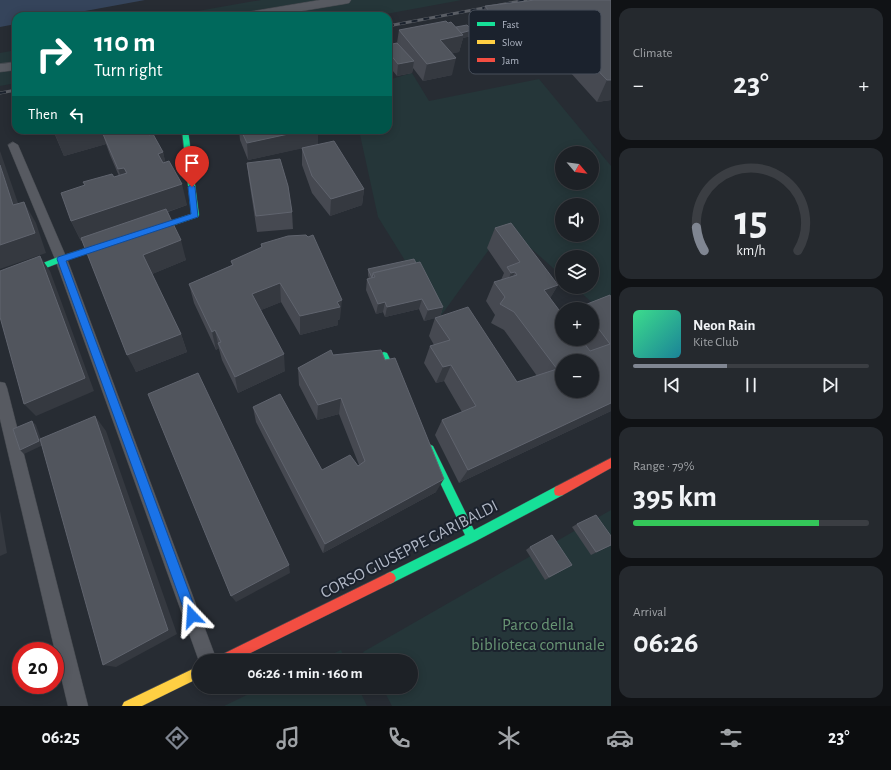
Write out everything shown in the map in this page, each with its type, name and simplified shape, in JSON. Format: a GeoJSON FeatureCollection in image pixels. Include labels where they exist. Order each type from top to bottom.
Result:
{"type":"FeatureCollection","features":[{"type":"Feature","properties":{"kind":"street"},"geometry":{"type":"LineString","coordinates":[[272,12],[344,0]]}},
{"type":"Feature","properties":{"kind":"street"},"geometry":{"type":"LineString","coordinates":[[0,68],[12,66]]}},
{"type":"Feature","properties":{"kind":"street"},"geometry":{"type":"LineString","coordinates":[[135,235],[195,215],[185,134]]}},
{"type":"Feature","properties":{"kind":"street"},"geometry":{"type":"LineString","coordinates":[[0,283],[61,259],[121,240]]}},
{"type":"Feature","properties":{"kind":"street"},"geometry":{"type":"LineString","coordinates":[[384,356],[404,398]]}},
{"type":"Feature","properties":{"kind":"street"},"geometry":{"type":"LineString","coordinates":[[425,439],[472,537]]}},
{"type":"Feature","properties":{"kind":"street","name":"CORSO GIUSEPPE GARIBALDI"},"geometry":{"type":"LineString","coordinates":[[235,654],[472,537],[611,463]]}},
{"type":"Feature","properties":{"kind":"street"},"geometry":{"type":"LineString","coordinates":[[128,706],[159,695],[192,676]]}},
{"type":"Feature","properties":{"kind":"lane"},"geometry":{"type":"LineString","coordinates":[[13,145],[61,259],[205,654]]}},
{"type":"Feature","properties":{"kind":"lane"},"geometry":{"type":"LineString","coordinates":[[0,388],[78,706]]}},
{"type":"Feature","properties":{"kind":"green space"},"geometry":{"type":"Polygon","coordinates":[[[261,0],[462,0],[392,13],[192,12],[261,0]]]}},
{"type":"Feature","properties":{"kind":"green space"},"geometry":{"type":"Polygon","coordinates":[[[12,51],[12,84],[0,86],[0,53],[12,51]]]}},
{"type":"Feature","properties":{"kind":"green space"},"geometry":{"type":"Polygon","coordinates":[[[412,73],[429,101],[539,79],[594,146],[555,146],[555,190],[599,190],[599,152],[611,166],[611,320],[599,309],[599,302],[591,302],[583,294],[599,294],[599,250],[555,250],[555,270],[506,226],[440,317],[378,217],[360,134],[392,134],[392,79],[412,73]]]}},
{"type":"Feature","properties":{"kind":"green space","name":"Parco della biblioteca comunale"},"geometry":{"type":"Polygon","coordinates":[[[611,510],[611,706],[392,706],[386,694],[418,694],[418,654],[364,654],[363,652],[611,510]]]}},
{"type":"Feature","properties":{"kind":"green space"},"geometry":{"type":"Polygon","coordinates":[[[341,650],[343,654],[332,654],[341,650]]]}},
{"type":"Feature","properties":{"kind":"green space"},"geometry":{"type":"Polygon","coordinates":[[[249,694],[361,694],[367,706],[224,706],[249,694]]]}},
{"type":"Feature","properties":{"kind":"water"},"geometry":{"type":"Polygon","coordinates":[[[0,0],[145,0],[80,12],[12,12],[12,25],[0,27],[0,0]]]}},
{"type":"Feature","properties":{"kind":"building"},"geometry":{"type":"Polygon","coordinates":[[[535,0],[611,0],[611,80],[607,80],[601,74],[601,10],[488,10],[485,6],[535,0]]]}},
{"type":"Feature","properties":{"kind":"building"},"geometry":{"type":"Polygon","coordinates":[[[446,21],[448,23],[451,22],[463,35],[440,40],[456,58],[427,64],[399,30],[446,21]]]}},
{"type":"Feature","properties":{"kind":"building"},"geometry":{"type":"Polygon","coordinates":[[[467,25],[469,27],[469,31],[461,33],[456,27],[467,25]]]}},
{"type":"Feature","properties":{"kind":"building"},"geometry":{"type":"Polygon","coordinates":[[[397,43],[414,61],[398,64],[392,56],[392,44],[397,43]]]}},
{"type":"Feature","properties":{"kind":"building"},"geometry":{"type":"Polygon","coordinates":[[[103,134],[153,134],[163,152],[158,154],[163,163],[169,161],[182,184],[71,221],[61,193],[85,185],[83,182],[112,174],[114,177],[127,173],[124,168],[118,169],[103,134]]]}},
{"type":"Feature","properties":{"kind":"building"},"geometry":{"type":"Polygon","coordinates":[[[243,134],[289,134],[247,143],[243,134]]]}},
{"type":"Feature","properties":{"kind":"building"},"geometry":{"type":"Polygon","coordinates":[[[334,141],[364,189],[331,199],[312,176],[302,148],[334,141]]]}},
{"type":"Feature","properties":{"kind":"building"},"geometry":{"type":"Polygon","coordinates":[[[280,159],[288,186],[292,212],[256,216],[247,163],[280,159]]]}},
{"type":"Feature","properties":{"kind":"building"},"geometry":{"type":"Polygon","coordinates":[[[0,165],[13,205],[24,202],[35,233],[0,245],[0,165]]]}},
{"type":"Feature","properties":{"kind":"building"},"geometry":{"type":"Polygon","coordinates":[[[166,209],[181,240],[143,255],[181,334],[127,355],[81,238],[166,209]]]}},
{"type":"Feature","properties":{"kind":"building"},"geometry":{"type":"Polygon","coordinates":[[[511,223],[555,281],[555,286],[544,290],[555,305],[555,346],[586,346],[590,351],[610,344],[599,329],[599,302],[592,302],[610,295],[611,403],[468,470],[442,420],[476,406],[451,365],[443,367],[430,346],[450,340],[435,318],[468,307],[517,382],[555,370],[555,398],[599,398],[599,354],[555,354],[555,366],[514,312],[500,304],[505,297],[494,282],[517,275],[515,272],[511,273],[507,267],[520,262],[495,228],[511,223]]]}},
{"type":"Feature","properties":{"kind":"building"},"geometry":{"type":"Polygon","coordinates":[[[306,235],[308,237],[313,235],[342,300],[337,302],[340,307],[300,316],[280,283],[252,294],[284,354],[235,377],[218,343],[221,342],[215,330],[212,332],[189,284],[233,265],[231,261],[262,247],[261,244],[288,236],[306,235]]]}},
{"type":"Feature","properties":{"kind":"building"},"geometry":{"type":"Polygon","coordinates":[[[40,256],[85,378],[24,404],[0,317],[0,271],[40,256]]]}},
{"type":"Feature","properties":{"kind":"building"},"geometry":{"type":"Polygon","coordinates":[[[414,259],[416,263],[373,273],[372,278],[368,269],[414,259]]]}},
{"type":"Feature","properties":{"kind":"building"},"geometry":{"type":"Polygon","coordinates":[[[420,262],[443,307],[428,310],[422,299],[387,307],[385,302],[378,304],[367,279],[375,277],[373,273],[420,262]]]}},
{"type":"Feature","properties":{"kind":"building"},"geometry":{"type":"Polygon","coordinates":[[[331,350],[333,355],[381,350],[385,360],[395,358],[444,479],[325,544],[253,407],[280,394],[322,470],[350,455],[358,466],[365,461],[341,398],[318,405],[298,368],[331,350]]]}},
{"type":"Feature","properties":{"kind":"building"},"geometry":{"type":"Polygon","coordinates":[[[198,373],[289,565],[231,596],[148,394],[198,373]]]}},
{"type":"Feature","properties":{"kind":"building"},"geometry":{"type":"Polygon","coordinates":[[[95,416],[168,630],[103,665],[40,439],[95,416]]]}},
{"type":"Feature","properties":{"kind":"building"},"geometry":{"type":"Polygon","coordinates":[[[32,421],[39,441],[20,450],[13,429],[32,421]]]}},
{"type":"Feature","properties":{"kind":"building"},"geometry":{"type":"Polygon","coordinates":[[[596,515],[611,536],[611,545],[596,552],[577,524],[596,515]]]}},
{"type":"Feature","properties":{"kind":"building"},"geometry":{"type":"Polygon","coordinates":[[[552,535],[572,565],[549,577],[530,547],[552,535]]]}},
{"type":"Feature","properties":{"kind":"railway"},"geometry":{"type":"LineString","coordinates":[[473,10],[526,0]]}},
{"type":"Feature","properties":{"kind":"railway"},"geometry":{"type":"LineString","coordinates":[[392,25],[469,11]]}},
{"type":"Feature","properties":{"kind":"railway"},"geometry":{"type":"LineString","coordinates":[[0,93],[12,91]]}},
{"type":"Feature","properties":{"kind":"traffic: fast"},"geometry":{"type":"LineString","coordinates":[[145,232],[195,215],[185,134]]}},
{"type":"Feature","properties":{"kind":"traffic: fast"},"geometry":{"type":"LineString","coordinates":[[0,283],[61,259],[114,242]]}},
{"type":"Feature","properties":{"kind":"traffic: fast"},"geometry":{"type":"LineString","coordinates":[[384,356],[399,387]]}},
{"type":"Feature","properties":{"kind":"traffic: fast"},"geometry":{"type":"LineString","coordinates":[[429,449],[472,537]]}},
{"type":"Feature","properties":{"kind":"traffic: fast"},"geometry":{"type":"LineString","coordinates":[[390,578],[559,491]]}},
{"type":"Feature","properties":{"kind":"traffic: slow"},"geometry":{"type":"LineString","coordinates":[[128,706],[192,675]]}},
{"type":"Feature","properties":{"kind":"traffic: jam"},"geometry":{"type":"LineString","coordinates":[[559,491],[611,463]]}},
{"type":"Feature","properties":{"kind":"traffic: jam"},"geometry":{"type":"LineString","coordinates":[[235,654],[390,578]]}},
{"type":"Feature","properties":{"kind":"route"},"geometry":{"type":"LineString","coordinates":[[192,187],[195,215],[61,259],[192,616]]}}]}
